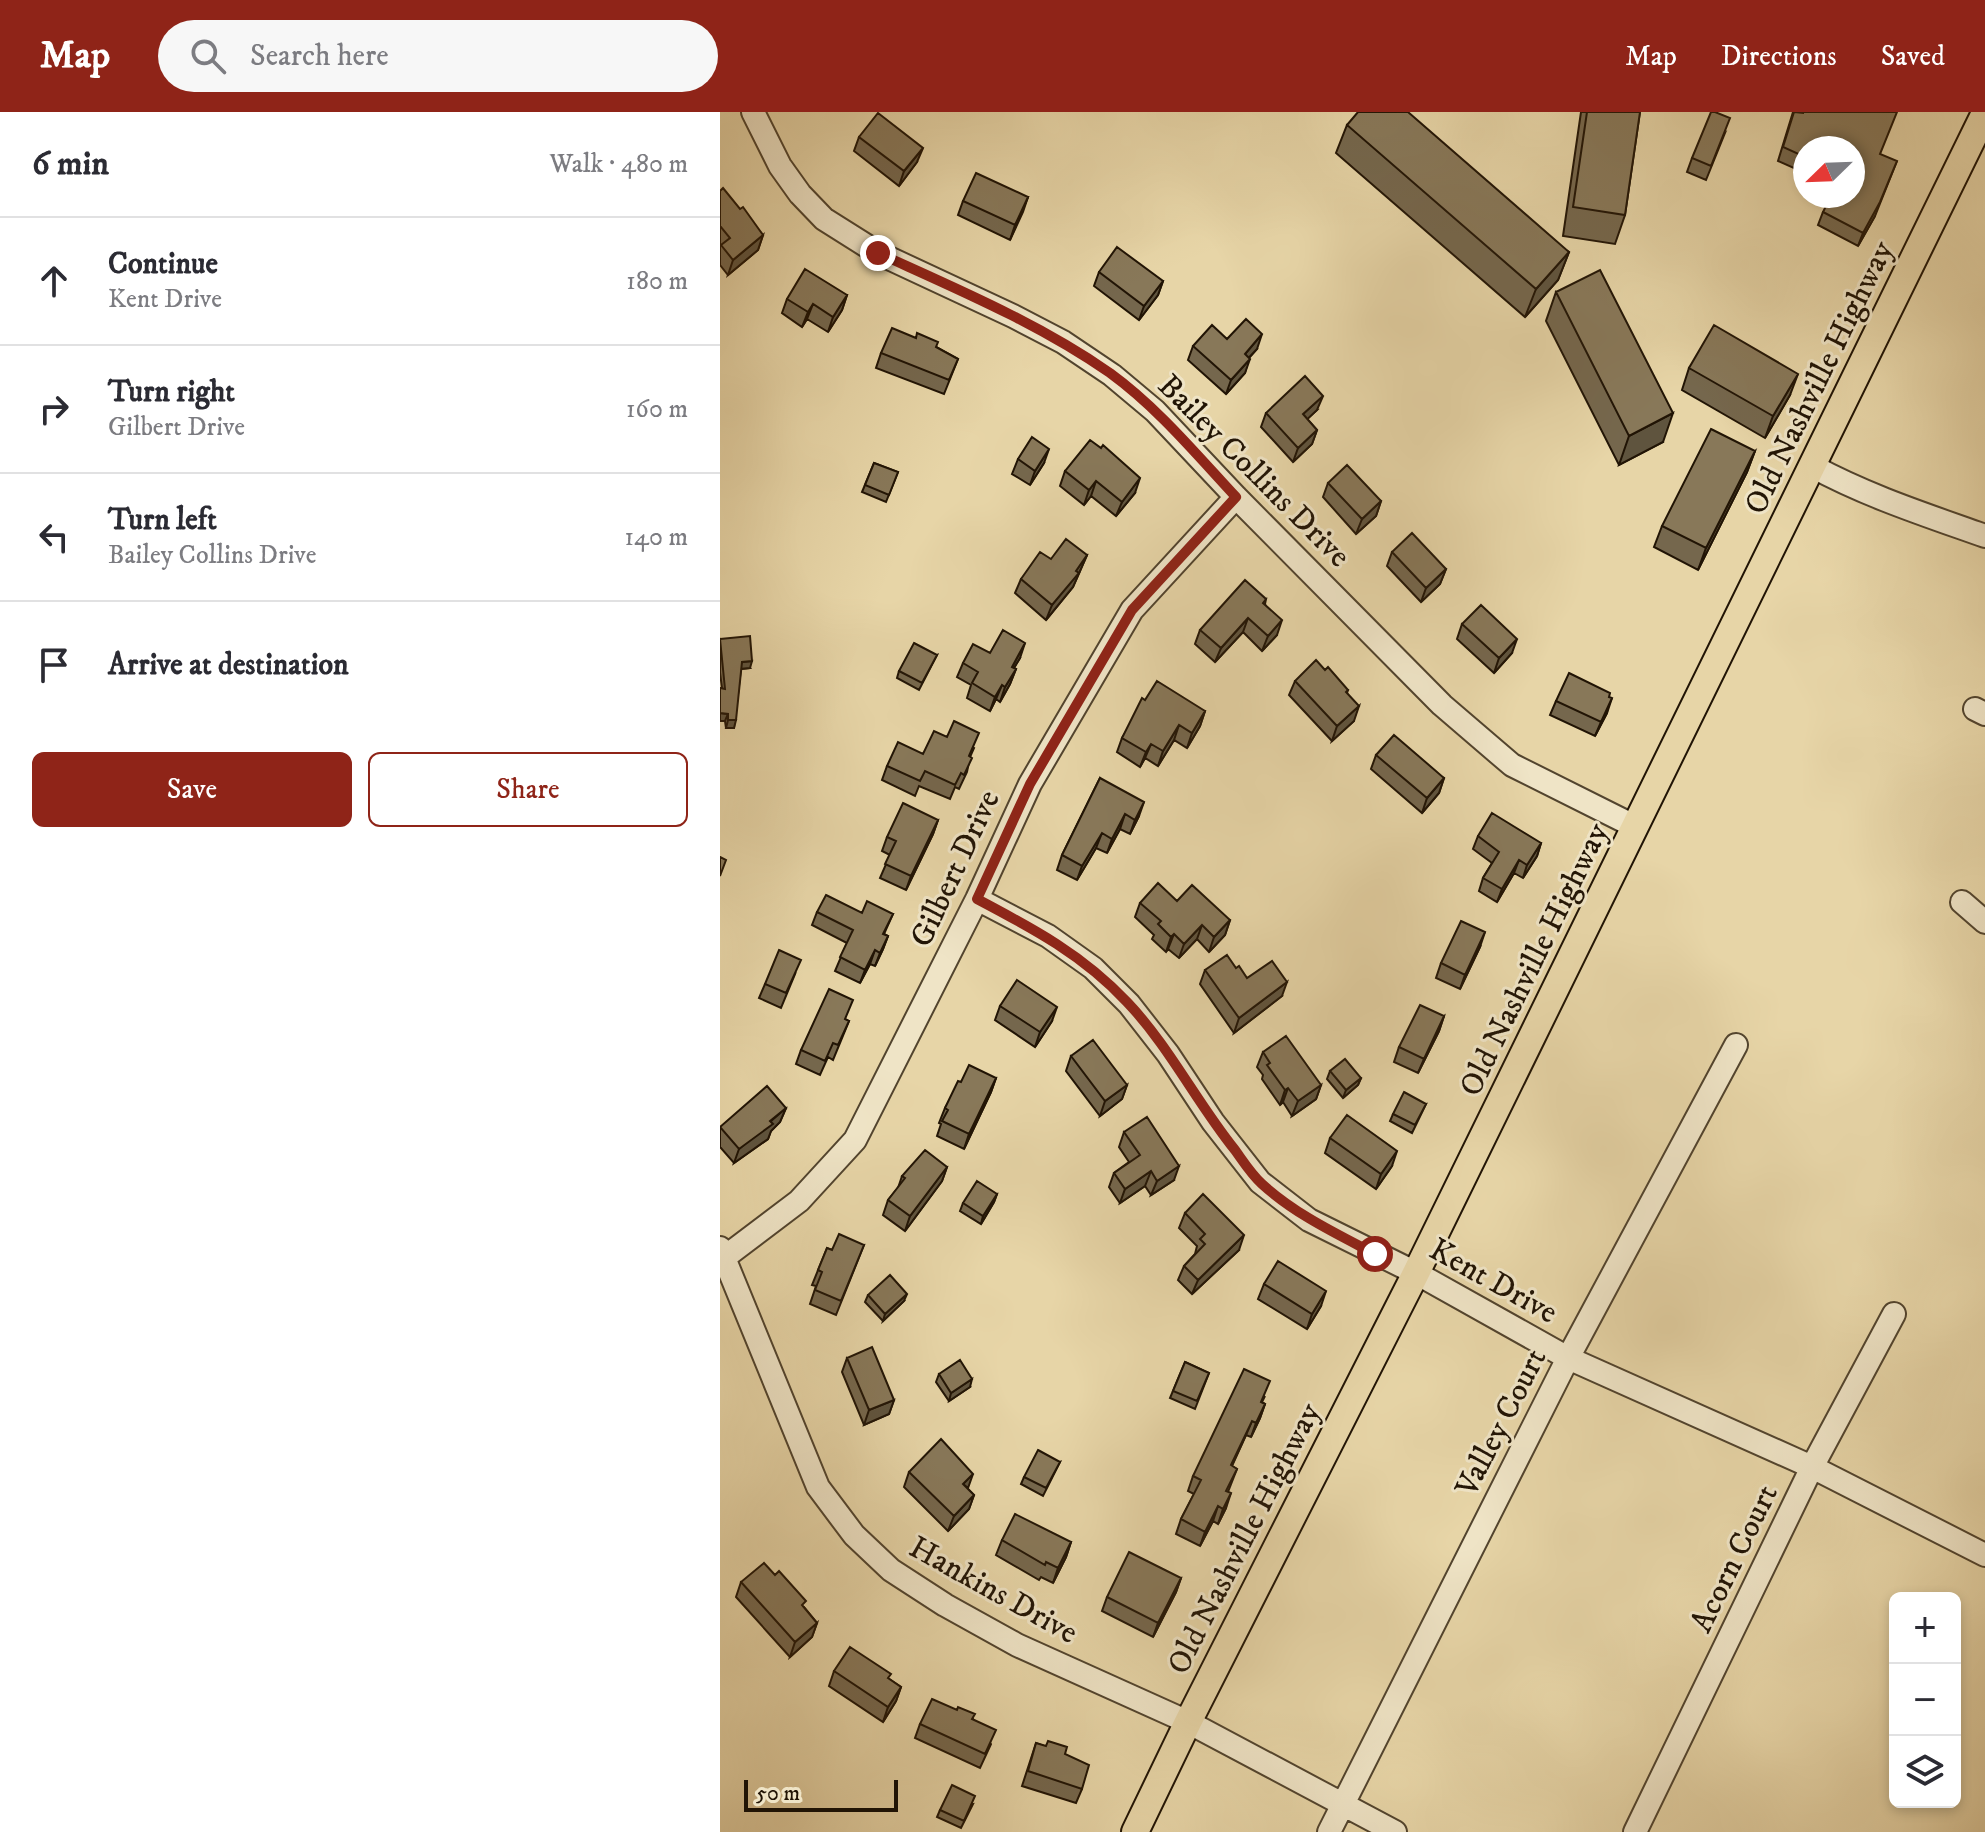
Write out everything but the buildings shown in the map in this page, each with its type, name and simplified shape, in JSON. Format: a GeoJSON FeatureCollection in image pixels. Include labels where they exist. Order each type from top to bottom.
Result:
{"type":"FeatureCollection","features":[{"type":"Feature","properties":{"kind":"main road","name":"Old Nashville Highway"},"geometry":{"type":"LineString","coordinates":[[1135,1832],[1416,1273],[1985,113]]}},
{"type":"Feature","properties":{"kind":"street","name":"Bailey Collins Drive"},"geometry":{"type":"LineString","coordinates":[[753,112],[780,166],[800,194],[824,219],[878,253],[1013,316],[1088,358],[1155,411],[1442,705],[1512,765],[1636,827]]}},
{"type":"Feature","properties":{"kind":"street"},"geometry":{"type":"LineString","coordinates":[[1812,466],[1853,487],[1985,536]]}},
{"type":"Feature","properties":{"kind":"street","name":"Gilbert Drive"},"geometry":{"type":"LineString","coordinates":[[722,1252],[799,1201],[855,1140],[977,899],[1030,784],[1132,610],[1236,497]]}},
{"type":"Feature","properties":{"kind":"street","name":"Kent Drive"},"geometry":{"type":"LineString","coordinates":[[977,899],[1048,936],[1093,968],[1129,1004],[1260,1182],[1309,1220],[1416,1273],[1568,1358],[1812,1467],[1985,1555]]}},
{"type":"Feature","properties":{"kind":"street"},"geometry":{"type":"LineString","coordinates":[[1962,902],[1985,922]]}},
{"type":"Feature","properties":{"kind":"street","name":"Valley Court"},"geometry":{"type":"LineString","coordinates":[[1329,1832],[1568,1358],[1736,1045]]}},
{"type":"Feature","properties":{"kind":"street","name":"Hankins Drive"},"geometry":{"type":"LineString","coordinates":[[722,1252],[818,1487],[854,1535],[891,1570],[945,1605],[1017,1645],[1188,1722],[1395,1832]]}},
{"type":"Feature","properties":{"kind":"street","name":"Acorn Court"},"geometry":{"type":"LineString","coordinates":[[1635,1832],[1812,1467],[1894,1314]]}},
{"type":"Feature","properties":{"kind":"route"},"geometry":{"type":"LineString","coordinates":[[878,253],[1063,342],[1112,375],[1155,411],[1236,497],[1132,610],[1030,784],[977,899],[1048,936],[1093,968],[1129,1004],[1260,1182],[1309,1220],[1375,1254]]}}]}
